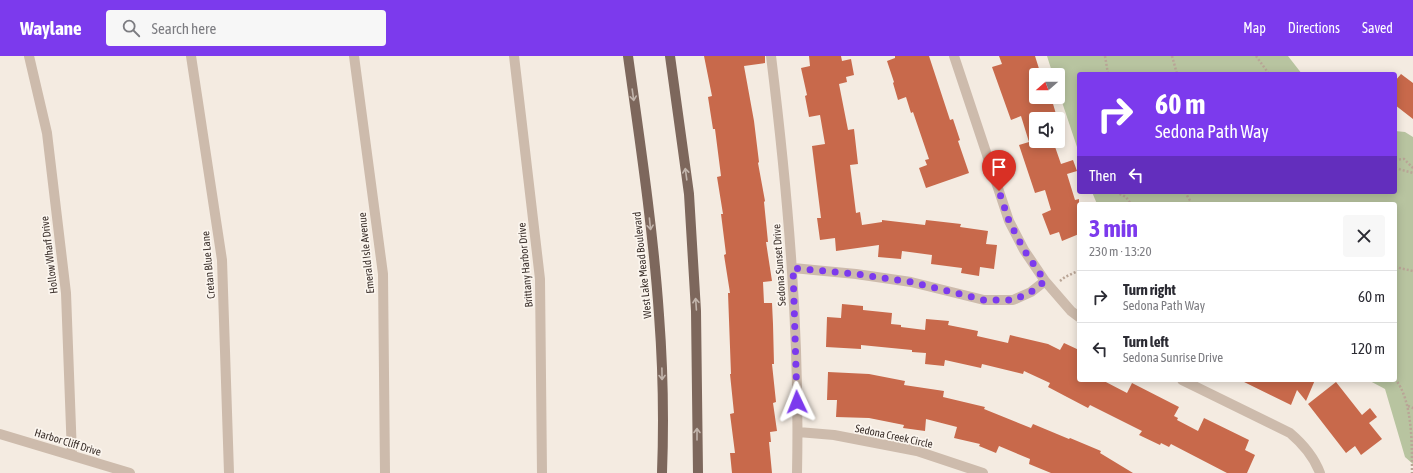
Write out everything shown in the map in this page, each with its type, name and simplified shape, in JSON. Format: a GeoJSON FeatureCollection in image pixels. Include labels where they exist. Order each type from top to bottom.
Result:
{"type":"FeatureCollection","features":[{"type":"Feature","properties":{"kind":"main road","name":"West Lake Mead Boulevard"},"geometry":{"type":"LineString","coordinates":[[628,56],[647,194],[659,313],[662,370],[662,473]]}},
{"type":"Feature","properties":{"kind":"main road"},"geometry":{"type":"LineString","coordinates":[[670,56],[689,194],[696,311],[698,473]]}},
{"type":"Feature","properties":{"kind":"street","name":"Hollow Wharf Drive"},"geometry":{"type":"LineString","coordinates":[[29,56],[47,133],[66,293],[72,455]]}},
{"type":"Feature","properties":{"kind":"street","name":"Cretan Blue Lane"},"geometry":{"type":"LineString","coordinates":[[191,56],[222,260],[229,473]]}},
{"type":"Feature","properties":{"kind":"street","name":"Emerald Isle Avenue"},"geometry":{"type":"LineString","coordinates":[[354,56],[383,274],[385,473]]}},
{"type":"Feature","properties":{"kind":"street","name":"Brittany Harbor Drive"},"geometry":{"type":"LineString","coordinates":[[514,56],[540,279],[542,473]]}},
{"type":"Feature","properties":{"kind":"street","name":"Sedona Sunset Drive"},"geometry":{"type":"LineString","coordinates":[[771,56],[793,268],[798,432],[797,473]]}},
{"type":"Feature","properties":{"kind":"street"},"geometry":{"type":"LineString","coordinates":[[954,56],[1009,221],[1024,250],[1048,285],[1077,316]]}},
{"type":"Feature","properties":{"kind":"street"},"geometry":{"type":"LineString","coordinates":[[793,268],[856,274],[911,282],[984,300],[1013,300],[1048,285]]}},
{"type":"Feature","properties":{"kind":"street"},"geometry":{"type":"LineString","coordinates":[[1186,382],[1290,433],[1302,444],[1317,465],[1320,473]]}},
{"type":"Feature","properties":{"kind":"street","name":"Sedona Creek Circle"},"geometry":{"type":"LineString","coordinates":[[798,432],[834,436],[917,451],[983,473]]}},
{"type":"Feature","properties":{"kind":"street","name":"Harbor Cliff Drive"},"geometry":{"type":"LineString","coordinates":[[0,434],[130,473]]}},
{"type":"Feature","properties":{"kind":"path"},"geometry":{"type":"LineString","coordinates":[[1105,56],[1108,72]]}},
{"type":"Feature","properties":{"kind":"path"},"geometry":{"type":"LineString","coordinates":[[1172,56],[1177,72]]}},
{"type":"Feature","properties":{"kind":"path"},"geometry":{"type":"LineString","coordinates":[[1256,56],[1268,72]]}},
{"type":"Feature","properties":{"kind":"path"},"geometry":{"type":"LineString","coordinates":[[1397,160],[1404,159],[1413,168]]}},
{"type":"Feature","properties":{"kind":"path"},"geometry":{"type":"LineString","coordinates":[[1397,169],[1413,173]]}},
{"type":"Feature","properties":{"kind":"path"},"geometry":{"type":"LineString","coordinates":[[1120,194],[1126,197],[1130,202]]}},
{"type":"Feature","properties":{"kind":"path"},"geometry":{"type":"LineString","coordinates":[[1397,267],[1413,271]]}},
{"type":"Feature","properties":{"kind":"path"},"geometry":{"type":"LineString","coordinates":[[1048,285],[1077,272]]}},
{"type":"Feature","properties":{"kind":"path"},"geometry":{"type":"LineString","coordinates":[[1397,382],[1403,392],[1408,406],[1412,473]]}},
{"type":"Feature","properties":{"kind":"path"},"geometry":{"type":"LineString","coordinates":[[1408,406],[1413,408]]}},
{"type":"Feature","properties":{"kind":"green space"},"geometry":{"type":"Polygon","coordinates":[[[1047,56],[1288,56],[1300,72],[1077,72],[1077,147],[1063,104],[1065,104],[1065,68],[1051,68],[1047,56]]]}},
{"type":"Feature","properties":{"kind":"green space"},"geometry":{"type":"Polygon","coordinates":[[[1397,131],[1405,132],[1413,137],[1413,464],[1405,457],[1385,389],[1372,382],[1397,382],[1397,202],[1096,202],[1093,194],[1397,194],[1397,131]]]}},
{"type":"Feature","properties":{"kind":"building"},"geometry":{"type":"Polygon","coordinates":[[[704,56],[765,56],[765,63],[744,66],[754,121],[758,163],[765,201],[768,242],[766,242],[772,281],[763,282],[764,303],[772,303],[773,324],[774,364],[772,364],[776,402],[773,403],[777,431],[770,432],[771,442],[769,442],[772,473],[732,473],[730,453],[735,453],[730,414],[734,413],[730,374],[728,293],[730,293],[724,255],[726,254],[721,214],[723,214],[717,177],[721,176],[715,129],[713,129],[708,97],[712,96],[704,56]]]}},
{"type":"Feature","properties":{"kind":"building"},"geometry":{"type":"Polygon","coordinates":[[[809,56],[841,56],[842,61],[851,59],[854,75],[846,77],[847,82],[839,84],[848,130],[854,129],[858,164],[850,165],[856,213],[860,212],[862,225],[882,222],[882,220],[925,225],[926,220],[961,224],[960,227],[988,231],[986,244],[997,245],[994,269],[980,267],[979,276],[961,273],[962,268],[931,264],[932,255],[902,251],[901,259],[878,257],[879,245],[836,251],[835,238],[820,240],[817,218],[821,218],[812,146],[825,144],[820,115],[809,117],[805,96],[807,95],[801,68],[810,66],[809,56]]]}},
{"type":"Feature","properties":{"kind":"building"},"geometry":{"type":"Polygon","coordinates":[[[895,56],[929,56],[950,120],[953,119],[960,140],[958,141],[969,173],[926,188],[919,168],[927,165],[925,160],[929,159],[913,112],[911,113],[906,97],[898,100],[887,61],[895,58],[895,56]]]}},
{"type":"Feature","properties":{"kind":"building"},"geometry":{"type":"Polygon","coordinates":[[[999,56],[1035,56],[1039,68],[1029,68],[1029,104],[1053,104],[1055,112],[1029,112],[1029,142],[1021,116],[1011,120],[992,67],[1002,64],[999,56]]]}},
{"type":"Feature","properties":{"kind":"building"},"geometry":{"type":"Polygon","coordinates":[[[1401,74],[1413,83],[1413,119],[1397,107],[1397,79],[1401,74]]]}},
{"type":"Feature","properties":{"kind":"building"},"geometry":{"type":"Polygon","coordinates":[[[1029,142],[1029,148],[1055,148],[1061,164],[1073,160],[1077,171],[1067,174],[1075,200],[1079,199],[1079,202],[1077,202],[1077,235],[1062,241],[1059,232],[1050,235],[1042,214],[1051,210],[1045,190],[1035,193],[1019,145],[1029,142]]]}},
{"type":"Feature","properties":{"kind":"building"},"geometry":{"type":"Polygon","coordinates":[[[842,304],[863,306],[863,310],[892,313],[891,324],[901,325],[901,327],[925,330],[926,319],[949,321],[948,325],[978,331],[977,336],[1008,343],[1010,335],[1048,344],[1060,350],[1064,343],[1077,349],[1077,382],[1106,382],[1127,393],[1132,383],[1179,407],[1174,416],[1178,418],[1177,420],[1198,431],[1204,418],[1249,440],[1245,450],[1255,455],[1247,473],[1227,473],[1171,444],[1169,447],[1161,443],[1160,445],[1139,435],[1142,431],[1090,405],[1088,408],[1048,387],[1050,383],[1024,371],[1023,374],[982,364],[981,368],[945,360],[944,366],[925,364],[926,353],[912,352],[912,350],[861,345],[861,349],[826,347],[827,317],[841,318],[842,304]]]}},
{"type":"Feature","properties":{"kind":"building"},"geometry":{"type":"Polygon","coordinates":[[[828,372],[869,374],[905,381],[904,385],[944,391],[943,397],[985,407],[984,409],[1031,428],[1033,424],[1101,451],[1100,453],[1133,473],[1051,473],[1029,464],[1030,459],[999,446],[996,453],[979,446],[980,444],[954,438],[957,427],[926,419],[925,431],[903,428],[904,425],[869,418],[836,417],[837,400],[827,400],[828,372]]]}},
{"type":"Feature","properties":{"kind":"building"},"geometry":{"type":"Polygon","coordinates":[[[1244,382],[1314,382],[1306,401],[1297,390],[1291,405],[1244,382]]]}},
{"type":"Feature","properties":{"kind":"building"},"geometry":{"type":"Polygon","coordinates":[[[1336,382],[1362,415],[1370,408],[1377,417],[1369,423],[1382,439],[1361,455],[1355,446],[1346,453],[1308,404],[1336,382]]]}},
{"type":"Feature","properties":{"kind":"route"},"geometry":{"type":"LineString","coordinates":[[797,402],[793,268],[856,274],[911,282],[984,300],[1013,300],[1031,292],[1045,281],[1024,250],[1009,221],[999,191]]}}]}
